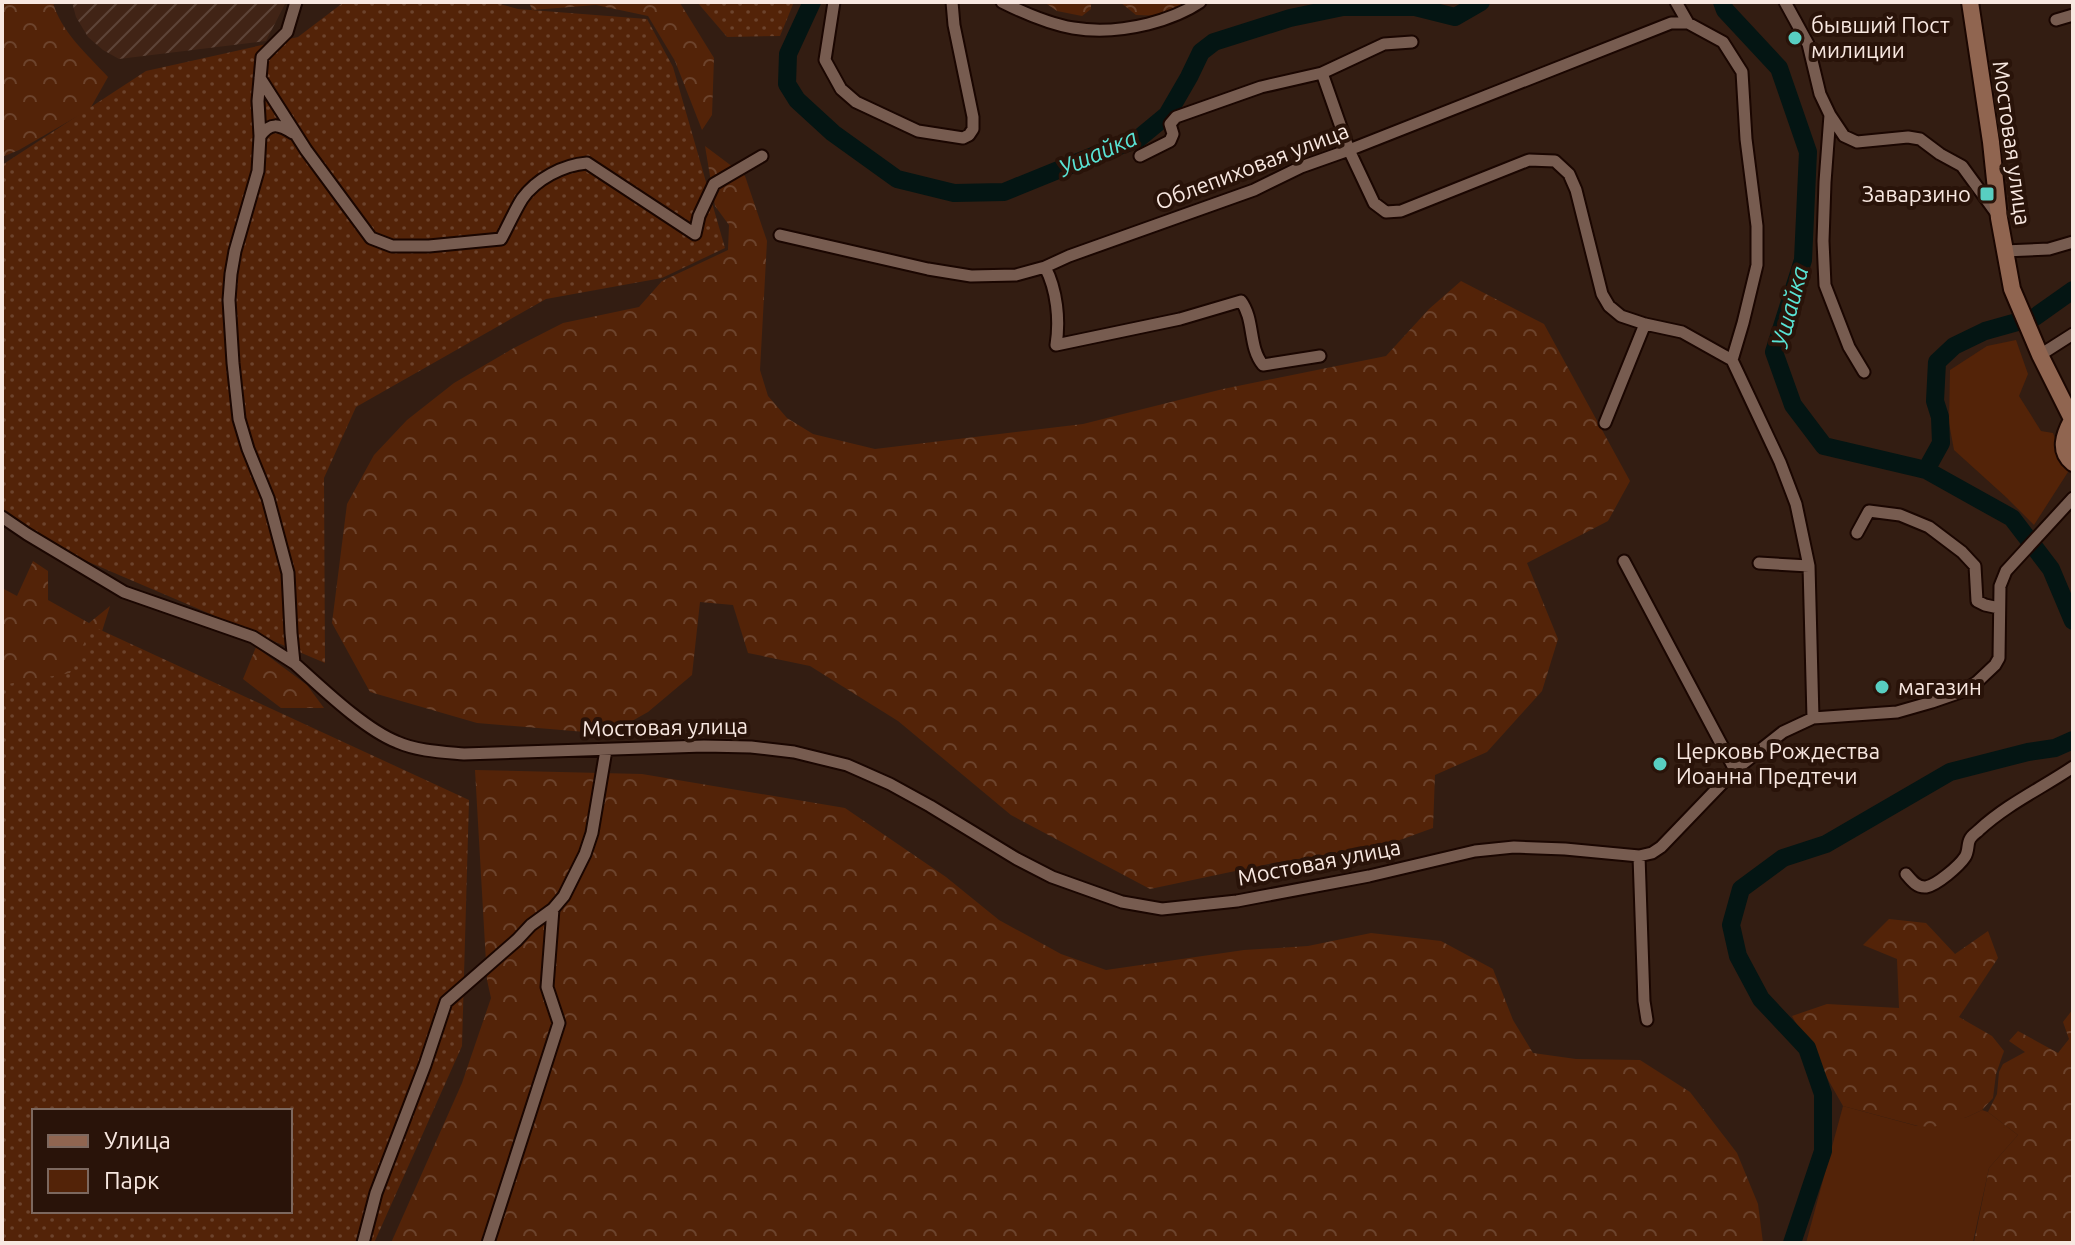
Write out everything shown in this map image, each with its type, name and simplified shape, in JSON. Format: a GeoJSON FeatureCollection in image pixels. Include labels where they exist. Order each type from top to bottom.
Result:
{"type":"FeatureCollection","features":[{"type":"Feature","properties":{"kind":"street"},"geometry":{"type":"LineString","coordinates":[[294,663],[288,573],[268,498],[239,419],[229,300],[235,251],[258,171],[262,57],[287,32],[296,2]]}},
{"type":"Feature","properties":{"kind":"street"},"geometry":{"type":"LineString","coordinates":[[834,2],[825,60],[841,89],[856,102],[918,131],[963,138],[973,129],[973,117],[952,2]]}},
{"type":"Feature","properties":{"kind":"street"},"geometry":{"type":"LineString","coordinates":[[1002,2],[1055,25],[1105,32],[1162,21],[1186,12],[1200,2]]}},
{"type":"Feature","properties":{"kind":"street"},"geometry":{"type":"LineString","coordinates":[[1676,2],[1688,23],[1723,42],[1742,72],[1747,150],[1757,226],[1757,265],[1732,360]]}},
{"type":"Feature","properties":{"kind":"street"},"geometry":{"type":"LineString","coordinates":[[1785,2],[1808,44],[1820,94],[1844,136],[1857,142],[1908,137],[1920,139],[1962,166],[1999,218]]}},
{"type":"Feature","properties":{"kind":"street","name":"Мостовая улица"},"geometry":{"type":"LineString","coordinates":[[1970,2],[1999,218],[2012,289],[2072,420]]}},
{"type":"Feature","properties":{"kind":"street"},"geometry":{"type":"LineString","coordinates":[[2056,20],[2073,15]]}},
{"type":"Feature","properties":{"kind":"street","name":"Облепиховая улица"},"geometry":{"type":"LineString","coordinates":[[780,235],[928,269],[971,276],[1016,275],[1254,190],[1301,167],[1656,28],[1671,23],[1688,23]]}},
{"type":"Feature","properties":{"kind":"street"},"geometry":{"type":"LineString","coordinates":[[1140,156],[1170,141],[1173,134],[1170,124],[1176,117],[1261,87],[1322,73],[1384,44],[1412,42]]}},
{"type":"Feature","properties":{"kind":"street"},"geometry":{"type":"LineString","coordinates":[[1322,73],[1349,150],[1374,203],[1386,212],[1394,213],[1434,200],[1529,160],[1555,161],[1569,174],[1576,190],[1602,294],[1609,306],[1621,316],[1682,332],[1732,360],[1780,462],[1796,504],[1809,566],[1813,718]]}},
{"type":"Feature","properties":{"kind":"street"},"geometry":{"type":"LineString","coordinates":[[259,78],[371,238],[392,246],[501,239],[523,198],[536,185],[567,166],[587,163],[695,234],[699,216],[714,184],[762,156]]}},
{"type":"Feature","properties":{"kind":"street"},"geometry":{"type":"LineString","coordinates":[[1830,115],[1823,241],[1825,285],[1849,347],[1864,372]]}},
{"type":"Feature","properties":{"kind":"street"},"geometry":{"type":"LineString","coordinates":[[260,136],[267,127],[275,125],[296,135]]}},
{"type":"Feature","properties":{"kind":"street"},"geometry":{"type":"LineString","coordinates":[[2004,251],[2049,249],[2073,242]]}},
{"type":"Feature","properties":{"kind":"street"},"geometry":{"type":"LineString","coordinates":[[1045,267],[1052,281],[1056,306],[1056,345],[1180,319],[1241,301],[1247,309],[1257,357],[1263,365],[1320,356]]}},
{"type":"Feature","properties":{"kind":"street"},"geometry":{"type":"LineString","coordinates":[[1605,423],[1645,324]]}},
{"type":"Feature","properties":{"kind":"street"},"geometry":{"type":"LineString","coordinates":[[2037,347],[2073,334]]}},
{"type":"Feature","properties":{"kind":"street"},"geometry":{"type":"LineString","coordinates":[[2072,420],[2065,434],[2063,450],[2073,463]]}},
{"type":"Feature","properties":{"kind":"street"},"geometry":{"type":"LineString","coordinates":[[1647,1020],[1639,856],[1661,847],[1735,770],[1783,732],[1813,718],[1897,712],[1961,692],[1977,682],[1999,658],[2000,586],[2006,571],[2073,498]]}},
{"type":"Feature","properties":{"kind":"street"},"geometry":{"type":"LineString","coordinates":[[1857,533],[1869,511],[1900,515],[1929,527],[1975,566],[1977,601],[1999,608]]}},
{"type":"Feature","properties":{"kind":"street","name":"Мостовая улица"},"geometry":{"type":"LineString","coordinates":[[2,517],[124,592],[253,637],[294,663],[365,723],[396,742],[473,755],[704,746],[794,752],[847,765],[930,806],[1052,877],[1122,902],[1162,909],[1237,901],[1369,876],[1475,851],[1514,847],[1639,856]]}},
{"type":"Feature","properties":{"kind":"street"},"geometry":{"type":"LineString","coordinates":[[1624,561],[1735,770]]}},
{"type":"Feature","properties":{"kind":"street"},"geometry":{"type":"LineString","coordinates":[[1759,563],[1809,566]]}},
{"type":"Feature","properties":{"kind":"street"},"geometry":{"type":"LineString","coordinates":[[363,1243],[376,1193],[446,1002],[564,896],[592,833],[606,750]]}},
{"type":"Feature","properties":{"kind":"street"},"geometry":{"type":"LineString","coordinates":[[1906,874],[1918,886],[1926,887],[1937,882],[1954,870],[1967,855],[1970,839],[1984,825],[2008,806],[2073,767]]}},
{"type":"Feature","properties":{"kind":"street"},"geometry":{"type":"LineString","coordinates":[[488,1243],[559,1023],[547,987],[553,909]]}},
{"type":"Feature","properties":{"kind":"shaded area"},"geometry":{"type":"Polygon","coordinates":[[[72,2],[286,2],[266,41],[119,59],[88,37],[76,17],[72,2]]]}},
{"type":"Feature","properties":{"kind":"green space"},"geometry":{"type":"Polygon","coordinates":[[[2,2],[53,2],[68,33],[108,77],[90,109],[2,157],[2,2]]]}},
{"type":"Feature","properties":{"kind":"green space"},"geometry":{"type":"Polygon","coordinates":[[[344,2],[493,2],[518,9],[647,19],[673,67],[725,248],[662,278],[546,299],[356,407],[324,478],[325,663],[2,525],[2,165],[146,71],[298,37],[344,2]]]}},
{"type":"Feature","properties":{"kind":"green space"},"geometry":{"type":"Polygon","coordinates":[[[529,2],[680,3],[714,58],[712,115],[702,130],[675,61],[648,16],[596,5],[532,10],[529,2]]]}},
{"type":"Feature","properties":{"kind":"green space"},"geometry":{"type":"Polygon","coordinates":[[[697,2],[794,2],[780,36],[727,37],[697,2]]]}},
{"type":"Feature","properties":{"kind":"green space"},"geometry":{"type":"Polygon","coordinates":[[[1044,2],[1091,2],[1091,9],[1082,16],[1057,11],[1044,2]]]}},
{"type":"Feature","properties":{"kind":"green space"},"geometry":{"type":"Polygon","coordinates":[[[1120,2],[1186,2],[1164,16],[1136,15],[1120,2]]]}},
{"type":"Feature","properties":{"kind":"green space"},"geometry":{"type":"Polygon","coordinates":[[[705,146],[745,176],[767,241],[760,370],[768,396],[787,418],[813,434],[875,449],[1083,424],[1223,389],[1386,356],[1429,309],[1461,281],[1544,324],[1630,481],[1608,521],[1527,563],[1558,639],[1542,691],[1487,752],[1435,775],[1433,828],[1386,845],[1273,863],[1150,889],[1011,815],[898,721],[810,666],[748,653],[733,605],[700,602],[692,675],[648,712],[609,734],[477,723],[370,692],[332,623],[347,504],[374,455],[407,420],[454,383],[512,349],[563,323],[639,307],[662,281],[728,250],[729,225],[715,206],[705,146]]]}},
{"type":"Feature","properties":{"kind":"green space"},"geometry":{"type":"Polygon","coordinates":[[[2016,340],[2028,374],[2019,396],[2041,431],[2053,433],[2068,472],[2034,525],[1954,450],[1949,423],[1950,370],[1987,346],[2016,340]]]}},
{"type":"Feature","properties":{"kind":"green space"},"geometry":{"type":"Polygon","coordinates":[[[33,561],[48,571],[48,600],[89,623],[110,606],[81,698],[2,692],[2,588],[17,596],[33,561]]]}},
{"type":"Feature","properties":{"kind":"green space"},"geometry":{"type":"Polygon","coordinates":[[[92,626],[469,800],[462,1046],[374,1243],[2,1243],[2,685],[70,673],[92,626]]]}},
{"type":"Feature","properties":{"kind":"green space"},"geometry":{"type":"Polygon","coordinates":[[[256,647],[307,685],[324,708],[281,708],[243,679],[256,647]]]}},
{"type":"Feature","properties":{"kind":"green space"},"geometry":{"type":"Polygon","coordinates":[[[475,770],[642,774],[845,808],[946,877],[999,920],[1061,954],[1106,970],[1244,950],[1308,946],[1371,933],[1441,941],[1493,969],[1513,1020],[1533,1053],[1576,1059],[1640,1060],[1690,1092],[1737,1153],[1758,1204],[1763,1243],[391,1243],[462,1083],[491,998],[487,980],[475,770]]]}},
{"type":"Feature","properties":{"kind":"green space"},"geometry":{"type":"Polygon","coordinates":[[[1889,919],[1926,923],[1955,954],[1988,931],[1998,958],[1959,1017],[1992,1036],[2004,1051],[1996,1074],[1993,1098],[1982,1110],[1967,1117],[1933,1127],[1918,1126],[1843,1106],[1792,1016],[1827,1004],[1899,1008],[1897,959],[1863,945],[1889,919]]]}},
{"type":"Feature","properties":{"kind":"green space"},"geometry":{"type":"Polygon","coordinates":[[[2073,1009],[2073,1243],[1965,1243],[1974,1242],[1989,1168],[2018,1135],[1988,1112],[1997,1094],[2003,1064],[2025,1052],[2009,1041],[2018,1031],[2058,1053],[2069,1039],[2063,1022],[2073,1009]]]}},
{"type":"Feature","properties":{"kind":"green space"},"geometry":{"type":"Polygon","coordinates":[[[1843,1106],[1917,1126],[1967,1117],[1982,1110],[2018,1135],[1989,1168],[1973,1242],[1806,1243],[1843,1106]]]}},
{"type":"Feature","properties":{"kind":"waterway","name":"Ушайка"},"geometry":{"type":"LineString","coordinates":[[812,2],[788,54],[787,84],[797,100],[833,133],[897,179],[954,193],[1004,192],[1138,139],[1167,115],[1201,52],[1214,42],[1290,18],[1343,7],[1415,7],[1455,17],[1481,2]]}},
{"type":"Feature","properties":{"kind":"waterway","name":"Ушайка"},"geometry":{"type":"LineString","coordinates":[[1722,2],[1725,10],[1779,68],[1808,152],[1803,260],[1774,352],[1793,405],[1824,446],[1926,470],[2012,518],[2051,569],[2073,621]]}},
{"type":"Feature","properties":{"kind":"waterway"},"geometry":{"type":"LineString","coordinates":[[1926,470],[1941,443],[1940,417],[1935,401],[1937,362],[1954,346],[1985,331],[2035,317],[2073,290]]}},
{"type":"Feature","properties":{"kind":"waterway","name":"Ушайка"},"geometry":{"type":"LineString","coordinates":[[1792,1243],[1823,1151],[1823,1094],[1807,1048],[1761,999],[1738,956],[1731,925],[1741,889],[1783,858],[1826,844],[1950,772],[2055,748],[2073,740]]}},
{"type":"Feature","properties":{"kind":"place","name":"бывший Пост милиции"},"geometry":{"type":"Point","coordinates":[1795,38]}},
{"type":"Feature","properties":{"kind":"place","name":"Заварзино"},"geometry":{"type":"Point","coordinates":[1987,194]}},
{"type":"Feature","properties":{"kind":"place","name":"магазин"},"geometry":{"type":"Point","coordinates":[1882,687]}},
{"type":"Feature","properties":{"kind":"place","name":"Церковь Рождества Иоанна Предтечи"},"geometry":{"type":"Point","coordinates":[1660,764]}}]}
